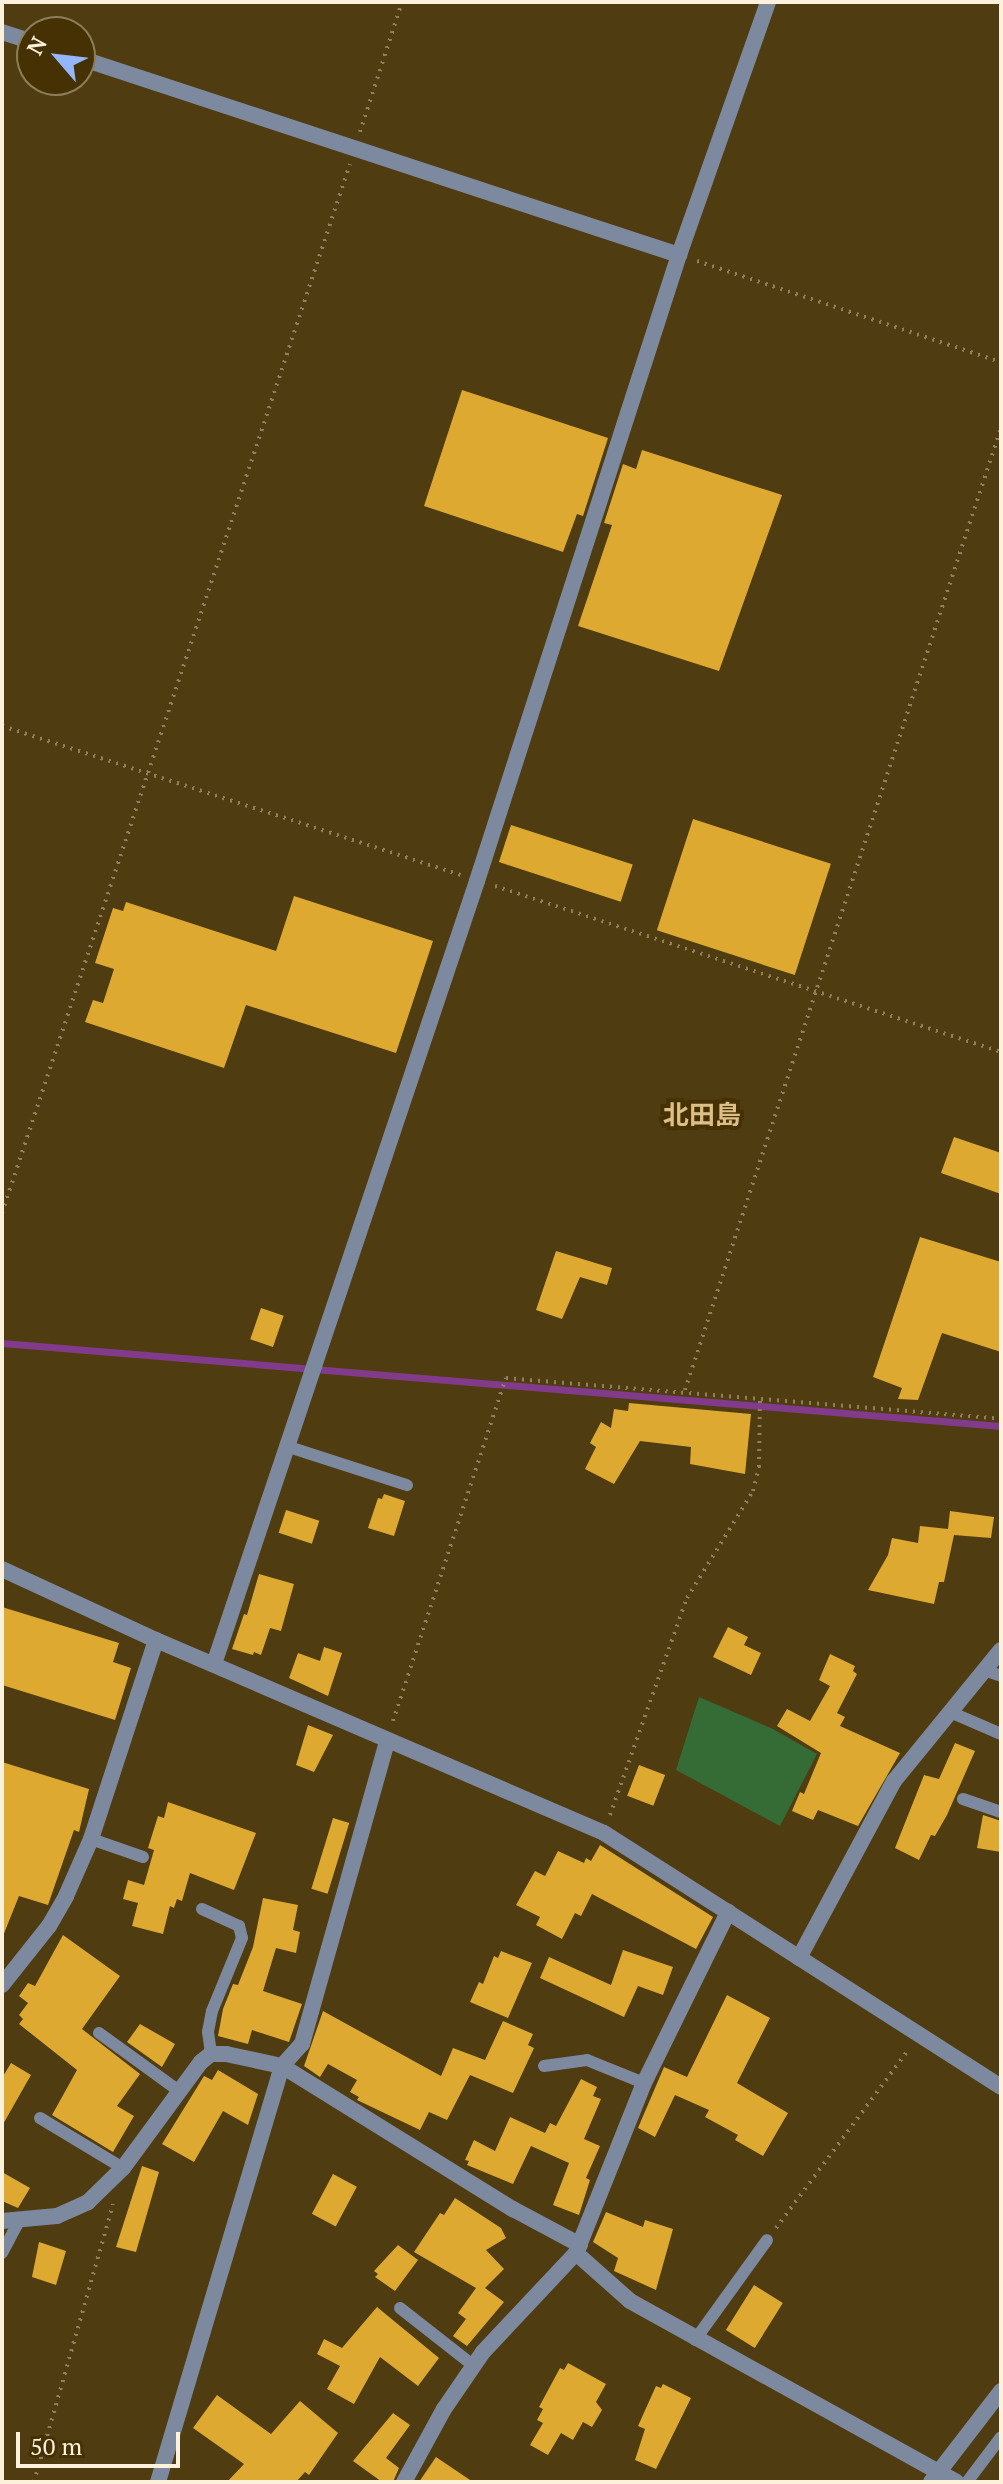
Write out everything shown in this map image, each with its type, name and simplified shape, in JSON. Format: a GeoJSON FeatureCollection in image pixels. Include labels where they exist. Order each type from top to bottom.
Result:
{"type":"FeatureCollection","features":[{"type":"Feature","properties":{"kind":"street"},"geometry":{"type":"LineString","coordinates":[[214,1664],[477,881],[679,255],[768,2]]}},
{"type":"Feature","properties":{"kind":"street"},"geometry":{"type":"LineString","coordinates":[[96,63],[679,255]]}},
{"type":"Feature","properties":{"kind":"street"},"geometry":{"type":"LineString","coordinates":[[2,1569],[156,1640],[604,1833],[1001,2087]]}},
{"type":"Feature","properties":{"kind":"street"},"geometry":{"type":"LineString","coordinates":[[2,1985],[49,1926],[91,1839],[156,1640]]}},
{"type":"Feature","properties":{"kind":"street"},"geometry":{"type":"LineString","coordinates":[[799,1958],[894,1781],[1001,1650]]}},
{"type":"Feature","properties":{"kind":"street"},"geometry":{"type":"LineString","coordinates":[[158,2482],[282,2066],[302,2044],[387,1741]]}},
{"type":"Feature","properties":{"kind":"street"},"geometry":{"type":"LineString","coordinates":[[404,2482],[444,2409],[474,2366],[578,2249],[644,2083],[728,1912]]}},
{"type":"Feature","properties":{"kind":"street"},"geometry":{"type":"LineString","coordinates":[[10,2221],[57,2216],[88,2202],[123,2168],[179,2091],[211,2054],[282,2066],[578,2249],[630,2301],[935,2478],[956,2482]]}},
{"type":"Feature","properties":{"kind":"street"},"geometry":{"type":"LineString","coordinates":[[935,2478],[1001,2391]]}},
{"type":"Feature","properties":{"kind":"lane"},"geometry":{"type":"LineString","coordinates":[[289,1447],[407,1485]]}},
{"type":"Feature","properties":{"kind":"lane"},"geometry":{"type":"LineString","coordinates":[[984,1670],[1001,1676]]}},
{"type":"Feature","properties":{"kind":"lane"},"geometry":{"type":"LineString","coordinates":[[950,1712],[1001,1734]]}},
{"type":"Feature","properties":{"kind":"lane"},"geometry":{"type":"LineString","coordinates":[[963,1799],[1001,1812]]}},
{"type":"Feature","properties":{"kind":"lane"},"geometry":{"type":"LineString","coordinates":[[91,1839],[143,1857]]}},
{"type":"Feature","properties":{"kind":"lane"},"geometry":{"type":"LineString","coordinates":[[202,1909],[239,1926],[242,1938],[212,2011],[208,2032],[211,2054]]}},
{"type":"Feature","properties":{"kind":"lane"},"geometry":{"type":"LineString","coordinates":[[99,2033],[179,2091]]}},
{"type":"Feature","properties":{"kind":"lane"},"geometry":{"type":"LineString","coordinates":[[544,2066],[587,2060],[644,2083]]}},
{"type":"Feature","properties":{"kind":"lane"},"geometry":{"type":"LineString","coordinates":[[40,2118],[123,2168]]}},
{"type":"Feature","properties":{"kind":"lane"},"geometry":{"type":"LineString","coordinates":[[2,2253],[10,2221]]}},
{"type":"Feature","properties":{"kind":"lane"},"geometry":{"type":"LineString","coordinates":[[695,2340],[767,2240]]}},
{"type":"Feature","properties":{"kind":"lane"},"geometry":{"type":"LineString","coordinates":[[400,2308],[474,2366]]}},
{"type":"Feature","properties":{"kind":"lane"},"geometry":{"type":"LineString","coordinates":[[967,2482],[1001,2437]]}},
{"type":"Feature","properties":{"kind":"path"},"geometry":{"type":"LineString","coordinates":[[2,1213],[402,2]]}},
{"type":"Feature","properties":{"kind":"path"},"geometry":{"type":"LineString","coordinates":[[679,255],[1001,362]]}},
{"type":"Feature","properties":{"kind":"path"},"geometry":{"type":"LineString","coordinates":[[685,1390],[1001,428]]}},
{"type":"Feature","properties":{"kind":"path"},"geometry":{"type":"LineString","coordinates":[[2,726],[1001,1052]]}},
{"type":"Feature","properties":{"kind":"path"},"geometry":{"type":"LineString","coordinates":[[387,1741],[506,1378],[685,1390],[1001,1419]]}},
{"type":"Feature","properties":{"kind":"path"},"geometry":{"type":"LineString","coordinates":[[604,1833],[687,1598],[753,1491],[759,1467],[760,1398]]}},
{"type":"Feature","properties":{"kind":"path"},"geometry":{"type":"LineString","coordinates":[[767,2240],[920,2034]]}},
{"type":"Feature","properties":{"kind":"path"},"geometry":{"type":"LineString","coordinates":[[34,2482],[114,2207],[110,2181]]}},
{"type":"Feature","properties":{"kind":"green space"},"geometry":{"type":"Polygon","coordinates":[[[699,1697],[773,1729],[817,1754],[780,1826],[676,1770],[699,1697]]]}},
{"type":"Feature","properties":{"kind":"building"},"geometry":{"type":"Polygon","coordinates":[[[462,390],[608,438],[583,516],[577,514],[563,552],[424,506],[462,390]]]}},
{"type":"Feature","properties":{"kind":"building"},"geometry":{"type":"Polygon","coordinates":[[[642,450],[782,495],[719,671],[578,626],[612,525],[604,523],[623,464],[636,469],[642,450]]]}},
{"type":"Feature","properties":{"kind":"building"},"geometry":{"type":"Polygon","coordinates":[[[693,819],[831,864],[795,975],[657,930],[693,819]]]}},
{"type":"Feature","properties":{"kind":"building"},"geometry":{"type":"Polygon","coordinates":[[[511,825],[633,865],[621,902],[499,862],[511,825]]]}},
{"type":"Feature","properties":{"kind":"building"},"geometry":{"type":"Polygon","coordinates":[[[294,896],[433,941],[396,1053],[246,1005],[224,1068],[85,1022],[93,1000],[103,1003],[114,969],[95,963],[113,908],[123,911],[126,902],[276,951],[294,896]]]}},
{"type":"Feature","properties":{"kind":"building"},"geometry":{"type":"Polygon","coordinates":[[[954,1137],[1001,1153],[1001,1194],[941,1173],[954,1137]]]}},
{"type":"Feature","properties":{"kind":"building"},"geometry":{"type":"Polygon","coordinates":[[[920,1237],[1001,1262],[1001,1352],[942,1333],[918,1400],[898,1399],[902,1388],[873,1377],[920,1237]]]}},
{"type":"Feature","properties":{"kind":"building"},"geometry":{"type":"Polygon","coordinates":[[[556,1251],[612,1268],[607,1285],[580,1277],[562,1319],[536,1310],[556,1251]]]}},
{"type":"Feature","properties":{"kind":"building"},"geometry":{"type":"Polygon","coordinates":[[[261,1308],[284,1316],[273,1347],[250,1339],[261,1308]]]}},
{"type":"Feature","properties":{"kind":"building"},"geometry":{"type":"Polygon","coordinates":[[[629,1403],[751,1414],[745,1474],[690,1464],[691,1447],[640,1441],[614,1484],[585,1469],[596,1447],[590,1443],[601,1422],[611,1428],[614,1409],[628,1411],[629,1403]]]}},
{"type":"Feature","properties":{"kind":"building"},"geometry":{"type":"Polygon","coordinates":[[[384,1494],[405,1501],[394,1536],[368,1528],[378,1498],[382,1499],[384,1494]]]}},
{"type":"Feature","properties":{"kind":"building"},"geometry":{"type":"Polygon","coordinates":[[[286,1510],[319,1521],[312,1544],[279,1533],[286,1510]]]}},
{"type":"Feature","properties":{"kind":"building"},"geometry":{"type":"Polygon","coordinates":[[[950,1511],[994,1517],[991,1538],[954,1535],[944,1582],[939,1582],[934,1604],[868,1590],[888,1555],[892,1538],[918,1543],[920,1526],[948,1529],[950,1511]]]}},
{"type":"Feature","properties":{"kind":"building"},"geometry":{"type":"Polygon","coordinates":[[[259,1574],[294,1584],[281,1631],[270,1628],[261,1655],[254,1652],[253,1655],[232,1649],[244,1614],[247,1615],[259,1574]]]}},
{"type":"Feature","properties":{"kind":"building"},"geometry":{"type":"Polygon","coordinates":[[[2,1607],[119,1643],[113,1662],[131,1668],[115,1720],[2,1685],[2,1607]]]}},
{"type":"Feature","properties":{"kind":"building"},"geometry":{"type":"Polygon","coordinates":[[[728,1627],[748,1637],[744,1645],[761,1653],[751,1675],[713,1657],[728,1627]]]}},
{"type":"Feature","properties":{"kind":"building"},"geometry":{"type":"Polygon","coordinates":[[[324,1647],[342,1653],[328,1696],[289,1678],[298,1653],[320,1661],[324,1647]]]}},
{"type":"Feature","properties":{"kind":"building"},"geometry":{"type":"Polygon","coordinates":[[[830,1654],[855,1666],[853,1671],[857,1674],[837,1713],[845,1717],[840,1726],[900,1753],[858,1826],[818,1810],[813,1820],[792,1811],[800,1792],[804,1794],[821,1753],[777,1726],[787,1709],[810,1721],[830,1686],[819,1680],[830,1654]]]}},
{"type":"Feature","properties":{"kind":"building"},"geometry":{"type":"Polygon","coordinates":[[[308,1725],[333,1735],[314,1772],[296,1765],[308,1725]]]}},
{"type":"Feature","properties":{"kind":"building"},"geometry":{"type":"Polygon","coordinates":[[[955,1743],[975,1751],[947,1815],[935,1836],[931,1835],[919,1860],[895,1848],[924,1775],[939,1779],[955,1743]]]}},
{"type":"Feature","properties":{"kind":"building"},"geometry":{"type":"Polygon","coordinates":[[[2,1762],[89,1789],[79,1832],[74,1830],[48,1905],[19,1896],[3,1936],[2,1762]]]}},
{"type":"Feature","properties":{"kind":"building"},"geometry":{"type":"Polygon","coordinates":[[[639,1765],[665,1775],[653,1806],[627,1796],[639,1765]]]}},
{"type":"Feature","properties":{"kind":"building"},"geometry":{"type":"Polygon","coordinates":[[[168,1802],[256,1833],[234,1890],[190,1873],[182,1901],[177,1899],[174,1908],[170,1906],[163,1934],[132,1926],[138,1903],[123,1899],[128,1880],[144,1885],[154,1850],[148,1848],[158,1816],[164,1818],[168,1802]]]}},
{"type":"Feature","properties":{"kind":"building"},"geometry":{"type":"Polygon","coordinates":[[[983,1815],[1001,1821],[1001,1852],[977,1848],[983,1815]]]}},
{"type":"Feature","properties":{"kind":"building"},"geometry":{"type":"Polygon","coordinates":[[[333,1818],[349,1823],[328,1894],[311,1889],[333,1818]]]}},
{"type":"Feature","properties":{"kind":"building"},"geometry":{"type":"Polygon","coordinates":[[[600,1845],[713,1917],[696,1949],[592,1894],[581,1916],[575,1913],[562,1939],[536,1925],[540,1917],[516,1905],[535,1871],[545,1876],[558,1851],[584,1863],[586,1858],[591,1861],[600,1845]]]}},
{"type":"Feature","properties":{"kind":"building"},"geometry":{"type":"Polygon","coordinates":[[[263,1898],[298,1905],[293,1930],[300,1932],[296,1953],[276,1948],[263,1991],[302,2004],[289,2042],[252,2030],[248,2044],[218,2036],[223,2009],[233,1984],[238,1985],[253,1947],[263,1898]]]}},
{"type":"Feature","properties":{"kind":"building"},"geometry":{"type":"Polygon","coordinates":[[[63,1935],[120,1976],[82,2029],[140,2074],[117,2106],[134,2116],[113,2152],[52,2115],[77,2070],[19,2024],[23,2019],[19,2015],[28,2003],[19,1996],[28,1983],[35,1986],[63,1935]]]}},
{"type":"Feature","properties":{"kind":"building"},"geometry":{"type":"Polygon","coordinates":[[[623,1950],[673,1967],[663,1995],[638,1986],[624,2017],[540,1978],[549,1957],[611,1985],[623,1950]]]}},
{"type":"Feature","properties":{"kind":"building"},"geometry":{"type":"Polygon","coordinates":[[[501,1951],[532,1963],[508,2018],[470,2002],[479,1982],[483,1984],[494,1956],[498,1958],[501,1951]]]}},
{"type":"Feature","properties":{"kind":"building"},"geometry":{"type":"Polygon","coordinates":[[[727,1995],[770,2018],[737,2083],[788,2113],[763,2156],[735,2140],[738,2135],[705,2117],[709,2110],[675,2095],[655,2137],[638,2128],[664,2067],[687,2077],[727,1995]]]}},
{"type":"Feature","properties":{"kind":"building"},"geometry":{"type":"Polygon","coordinates":[[[323,2011],[441,2076],[453,2048],[485,2060],[503,2021],[533,2034],[528,2045],[534,2048],[513,2093],[470,2075],[447,2120],[429,2112],[420,2130],[357,2100],[359,2097],[350,2092],[357,2080],[328,2064],[320,2077],[304,2066],[323,2011]]]}},
{"type":"Feature","properties":{"kind":"building"},"geometry":{"type":"Polygon","coordinates":[[[140,2024],[175,2044],[162,2067],[127,2042],[140,2024]]]}},
{"type":"Feature","properties":{"kind":"building"},"geometry":{"type":"Polygon","coordinates":[[[11,2063],[31,2075],[2,2126],[2,2078],[11,2063]]]}},
{"type":"Feature","properties":{"kind":"building"},"geometry":{"type":"Polygon","coordinates":[[[218,2070],[258,2094],[248,2125],[223,2111],[194,2162],[162,2144],[204,2076],[212,2080],[218,2070]]]}},
{"type":"Feature","properties":{"kind":"building"},"geometry":{"type":"Polygon","coordinates":[[[581,2079],[597,2087],[593,2096],[601,2099],[584,2139],[600,2146],[586,2178],[590,2180],[579,2215],[553,2205],[569,2163],[531,2146],[513,2184],[467,2165],[469,2161],[465,2160],[474,2140],[495,2151],[510,2117],[545,2133],[550,2123],[556,2126],[581,2079]]]}},
{"type":"Feature","properties":{"kind":"building"},"geometry":{"type":"Polygon","coordinates":[[[142,2166],[159,2172],[136,2252],[116,2247],[142,2166]]]}},
{"type":"Feature","properties":{"kind":"building"},"geometry":{"type":"Polygon","coordinates":[[[2,2172],[30,2188],[18,2208],[2,2201],[2,2172]]]}},
{"type":"Feature","properties":{"kind":"building"},"geometry":{"type":"Polygon","coordinates":[[[333,2174],[357,2187],[336,2226],[312,2214],[333,2174]]]}},
{"type":"Feature","properties":{"kind":"building"},"geometry":{"type":"Polygon","coordinates":[[[455,2198],[501,2228],[506,2238],[486,2250],[504,2269],[485,2288],[504,2302],[467,2346],[453,2336],[466,2319],[458,2313],[476,2288],[414,2252],[440,2213],[444,2215],[455,2198]]]}},
{"type":"Feature","properties":{"kind":"building"},"geometry":{"type":"Polygon","coordinates":[[[606,2212],[643,2227],[645,2220],[673,2229],[656,2290],[614,2271],[618,2258],[593,2242],[606,2212]]]}},
{"type":"Feature","properties":{"kind":"building"},"geometry":{"type":"Polygon","coordinates":[[[39,2242],[66,2251],[56,2285],[32,2277],[39,2242]]]}},
{"type":"Feature","properties":{"kind":"building"},"geometry":{"type":"Polygon","coordinates":[[[398,2245],[418,2260],[395,2291],[375,2277],[378,2274],[374,2271],[398,2245]]]}},
{"type":"Feature","properties":{"kind":"building"},"geometry":{"type":"Polygon","coordinates":[[[754,2285],[783,2303],[755,2348],[726,2330],[754,2285]]]}},
{"type":"Feature","properties":{"kind":"building"},"geometry":{"type":"Polygon","coordinates":[[[377,2307],[439,2358],[418,2386],[380,2357],[354,2404],[327,2389],[340,2366],[317,2354],[324,2339],[342,2348],[377,2307]]]}},
{"type":"Feature","properties":{"kind":"building"},"geometry":{"type":"Polygon","coordinates":[[[568,2363],[606,2384],[596,2402],[602,2410],[592,2427],[583,2422],[573,2440],[561,2433],[548,2455],[530,2445],[543,2423],[537,2420],[543,2409],[539,2407],[560,2368],[564,2370],[568,2363]]]}},
{"type":"Feature","properties":{"kind":"building"},"geometry":{"type":"Polygon","coordinates":[[[663,2384],[691,2398],[656,2469],[635,2460],[645,2429],[638,2426],[656,2386],[661,2388],[663,2384]]]}},
{"type":"Feature","properties":{"kind":"building"},"geometry":{"type":"Polygon","coordinates":[[[217,2395],[271,2434],[300,2401],[338,2433],[309,2475],[305,2472],[296,2482],[227,2482],[244,2464],[193,2428],[217,2395]]]}},
{"type":"Feature","properties":{"kind":"building"},"geometry":{"type":"Polygon","coordinates":[[[393,2413],[410,2425],[386,2458],[399,2468],[393,2482],[382,2482],[353,2461],[393,2413]]]}},
{"type":"Feature","properties":{"kind":"building"},"geometry":{"type":"Polygon","coordinates":[[[436,2457],[473,2482],[419,2482],[436,2457]]]}},
{"type":"Feature","properties":{"kind":"waterway"},"geometry":{"type":"LineString","coordinates":[[2,1343],[1001,1426]]}},
{"type":"Feature","properties":{"kind":"district","name":"北田島"},"geometry":{"type":"Point","coordinates":[702,1115]}}]}
